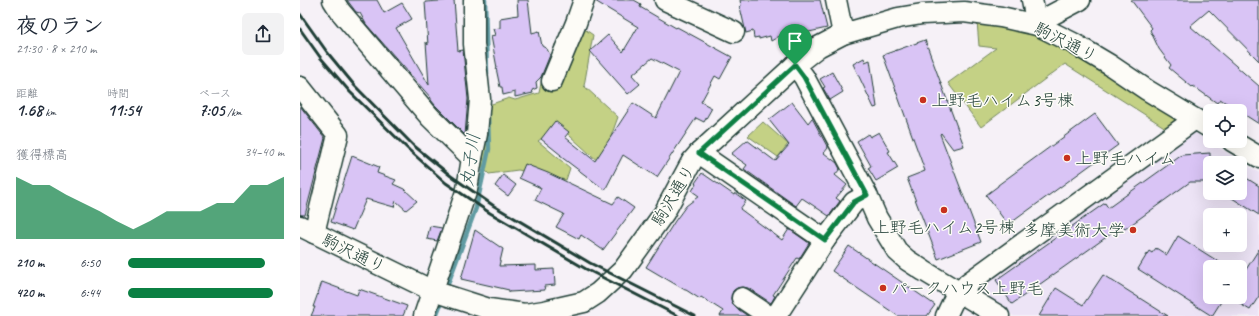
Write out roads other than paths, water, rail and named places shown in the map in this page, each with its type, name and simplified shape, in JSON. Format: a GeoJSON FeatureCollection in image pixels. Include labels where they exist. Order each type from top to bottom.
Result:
{"type":"FeatureCollection","features":[{"type":"Feature","properties":{"kind":"street"},"geometry":{"type":"LineString","coordinates":[[333,0],[340,11],[430,117],[472,158]]}},
{"type":"Feature","properties":{"kind":"street"},"geometry":{"type":"LineString","coordinates":[[424,316],[441,294],[467,189],[477,134],[480,99],[474,44],[474,0]]}},
{"type":"Feature","properties":{"kind":"street"},"geometry":{"type":"LineString","coordinates":[[552,81],[584,0]]}},
{"type":"Feature","properties":{"kind":"street"},"geometry":{"type":"LineString","coordinates":[[665,0],[734,32]]}},
{"type":"Feature","properties":{"kind":"street"},"geometry":{"type":"LineString","coordinates":[[836,0],[843,34]]}},
{"type":"Feature","properties":{"kind":"street"},"geometry":{"type":"LineString","coordinates":[[1032,0],[1037,25],[1044,19],[1080,0]]}},
{"type":"Feature","properties":{"kind":"street","name":"駒沢通り"},"geometry":{"type":"LineString","coordinates":[[307,229],[441,294],[488,309],[525,314],[584,302],[598,293],[623,270],[664,213],[692,161],[699,153],[795,65],[818,47],[843,34],[898,18],[922,14],[964,12],[1001,17],[1037,25],[1073,43],[1202,123]]}},
{"type":"Feature","properties":{"kind":"street"},"geometry":{"type":"LineString","coordinates":[[795,65],[804,77],[867,195],[877,218],[898,252],[907,260],[999,316]]}},
{"type":"Feature","properties":{"kind":"street"},"geometry":{"type":"LineString","coordinates":[[300,87],[338,135],[307,229]]}},
{"type":"Feature","properties":{"kind":"street"},"geometry":{"type":"LineString","coordinates":[[946,316],[958,292],[968,283],[1202,123]]}},
{"type":"Feature","properties":{"kind":"street"},"geometry":{"type":"LineString","coordinates":[[1244,148],[1259,157]]}},
{"type":"Feature","properties":{"kind":"street"},"geometry":{"type":"LineString","coordinates":[[699,153],[825,240]]}},
{"type":"Feature","properties":{"kind":"street"},"geometry":{"type":"LineString","coordinates":[[776,316],[825,240],[854,202],[867,195]]}},
{"type":"Feature","properties":{"kind":"street"},"geometry":{"type":"LineString","coordinates":[[742,298],[769,316]]}},
{"type":"Feature","properties":{"kind":"waterway","name":"丸子川"},"geometry":{"type":"LineString","coordinates":[[485,0],[487,74]]}},
{"type":"Feature","properties":{"kind":"waterway","name":"丸子川"},"geometry":{"type":"LineString","coordinates":[[446,289],[476,208],[489,149],[488,114]]}},
{"type":"Feature","properties":{"kind":"waterway","name":"丸子川"},"geometry":{"type":"LineString","coordinates":[[436,316],[443,298]]}},
{"type":"Feature","properties":{"kind":"railway"},"geometry":{"type":"LineString","coordinates":[[300,14],[327,52],[355,86],[413,145],[451,176],[494,206],[590,263],[695,316]]}},
{"type":"Feature","properties":{"kind":"railway"},"geometry":{"type":"LineString","coordinates":[[300,29],[320,57],[350,92],[409,150],[446,183],[490,213],[586,269],[678,316]]}},
{"type":"Feature","properties":{"kind":"place","name":"上野毛ハイム3号棟"},"geometry":{"type":"Point","coordinates":[923,100]}},
{"type":"Feature","properties":{"kind":"place","name":"上野毛ハイム"},"geometry":{"type":"Point","coordinates":[1067,158]}},
{"type":"Feature","properties":{"kind":"place","name":"上野毛ハイム2号棟"},"geometry":{"type":"Point","coordinates":[944,210]}},
{"type":"Feature","properties":{"kind":"place","name":"多摩美術大学"},"geometry":{"type":"Point","coordinates":[1133,230]}},
{"type":"Feature","properties":{"kind":"place","name":"パークハウス上野毛"},"geometry":{"type":"Point","coordinates":[883,288]}}]}
